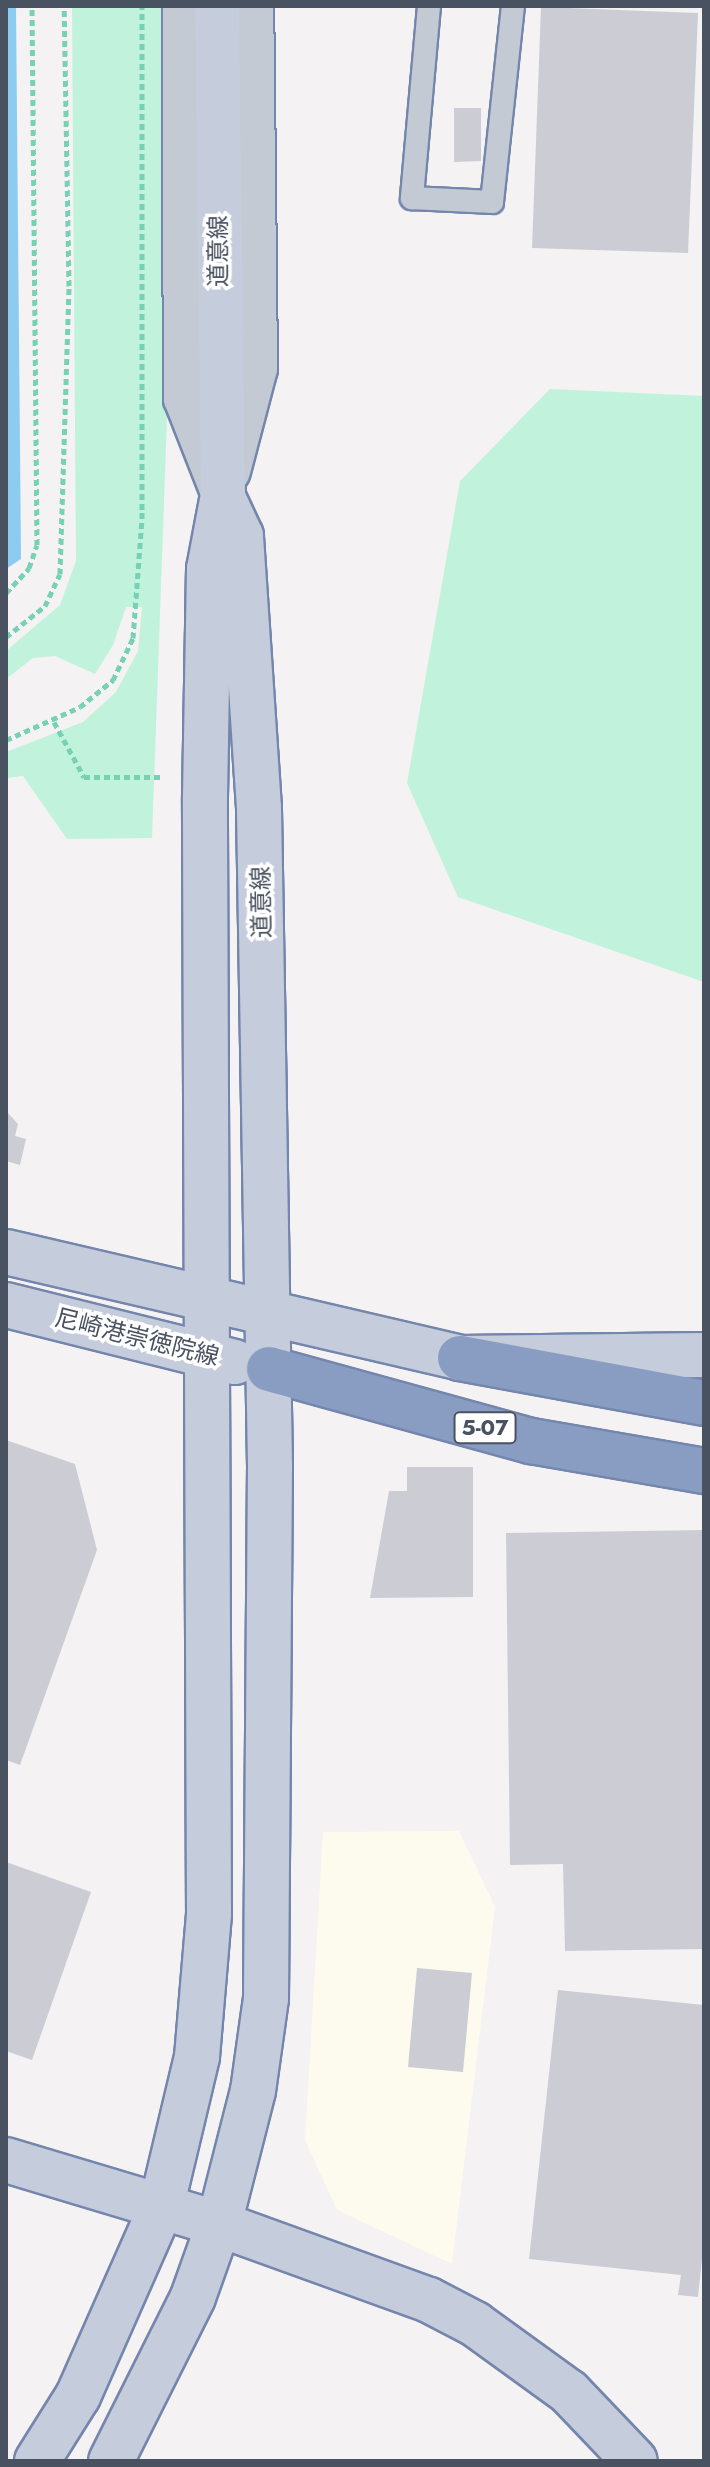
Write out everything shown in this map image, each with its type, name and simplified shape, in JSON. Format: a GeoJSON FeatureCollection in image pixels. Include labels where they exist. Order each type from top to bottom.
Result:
{"type":"FeatureCollection","features":[{"type":"Feature","properties":{"kind":"highway"},"geometry":{"type":"LineString","coordinates":[[460,1358],[704,1403]]}},
{"type":"Feature","properties":{"kind":"highway","name":"5-07"},"geometry":{"type":"LineString","coordinates":[[269,1369],[531,1441],[704,1471]]}},
{"type":"Feature","properties":{"kind":"street"},"geometry":{"type":"LineString","coordinates":[[184,6],[185,398],[223,495]]}},
{"type":"Feature","properties":{"kind":"street","name":"道意線"},"geometry":{"type":"LineString","coordinates":[[37,2461],[78,2396],[161,2208],[197,2057],[209,1914],[205,797],[209,569],[223,495],[217,6]]}},
{"type":"Feature","properties":{"kind":"street"},"geometry":{"type":"LineString","coordinates":[[223,495],[256,368],[252,6]]}},
{"type":"Feature","properties":{"kind":"street","name":"道意線"},"geometry":{"type":"LineString","coordinates":[[111,2461],[193,2297],[219,2224],[253,2091],[266,1998],[269,1369],[259,808],[241,536],[223,495]]}},
{"type":"Feature","properties":{"kind":"street"},"geometry":{"type":"LineString","coordinates":[[6,1252],[460,1358],[704,1355]]}},
{"type":"Feature","properties":{"kind":"street","name":"尼崎港崇徳院線"},"geometry":{"type":"LineString","coordinates":[[6,1305],[269,1369]]}},
{"type":"Feature","properties":{"kind":"street"},"geometry":{"type":"LineString","coordinates":[[6,2160],[219,2224],[429,2300],[475,2324],[569,2392],[635,2461]]}},
{"type":"Feature","properties":{"kind":"lane"},"geometry":{"type":"LineString","coordinates":[[429,6],[412,198],[492,202],[513,6]]}},
{"type":"Feature","properties":{"kind":"path"},"geometry":{"type":"LineString","coordinates":[[6,593],[29,568],[37,545],[32,6]]}},
{"type":"Feature","properties":{"kind":"path"},"geometry":{"type":"LineString","coordinates":[[6,637],[45,606],[60,574],[69,286],[64,6]]}},
{"type":"Feature","properties":{"kind":"path"},"geometry":{"type":"LineString","coordinates":[[6,740],[54,722],[113,680],[133,638],[142,519],[142,6]]}},
{"type":"Feature","properties":{"kind":"path"},"geometry":{"type":"LineString","coordinates":[[54,722],[84,777],[163,777]]}},
{"type":"Feature","properties":{"kind":"shaded area"},"geometry":{"type":"Polygon","coordinates":[[[459,1831],[495,1907],[452,2264],[337,2210],[305,2140],[323,1832],[459,1831]]]}},
{"type":"Feature","properties":{"kind":"green space"},"geometry":{"type":"Polygon","coordinates":[[[72,6],[168,6],[168,389],[152,838],[67,839],[23,776],[6,778],[6,752],[83,722],[116,692],[138,651],[142,607],[126,607],[113,645],[95,674],[55,656],[33,658],[6,679],[6,651],[60,605],[76,561],[72,6]]]}},
{"type":"Feature","properties":{"kind":"green space"},"geometry":{"type":"Polygon","coordinates":[[[550,389],[704,396],[704,982],[458,897],[407,783],[460,481],[550,389]]]}},
{"type":"Feature","properties":{"kind":"water"},"geometry":{"type":"Polygon","coordinates":[[[6,6],[16,6],[21,559],[6,569],[6,6]]]}},
{"type":"Feature","properties":{"kind":"building"},"geometry":{"type":"Polygon","coordinates":[[[541,7],[698,13],[688,253],[532,248],[541,7]]]}},
{"type":"Feature","properties":{"kind":"building"},"geometry":{"type":"Polygon","coordinates":[[[454,108],[481,108],[481,161],[454,162],[454,108]]]}},
{"type":"Feature","properties":{"kind":"building"},"geometry":{"type":"Polygon","coordinates":[[[6,1111],[18,1124],[15,1136],[26,1139],[20,1165],[6,1161],[6,1111]]]}},
{"type":"Feature","properties":{"kind":"building"},"geometry":{"type":"Polygon","coordinates":[[[6,1440],[75,1464],[97,1550],[20,1765],[6,1760],[6,1440]]]}},
{"type":"Feature","properties":{"kind":"building"},"geometry":{"type":"Polygon","coordinates":[[[407,1467],[473,1467],[473,1597],[370,1598],[389,1491],[407,1491],[407,1467]]]}},
{"type":"Feature","properties":{"kind":"building"},"geometry":{"type":"Polygon","coordinates":[[[704,1530],[704,1949],[565,1951],[563,1864],[510,1865],[506,1533],[704,1530]]]}},
{"type":"Feature","properties":{"kind":"building"},"geometry":{"type":"Polygon","coordinates":[[[6,1862],[91,1892],[32,2060],[6,2051],[6,1862]]]}},
{"type":"Feature","properties":{"kind":"building"},"geometry":{"type":"Polygon","coordinates":[[[417,1968],[472,1973],[463,2072],[408,2067],[417,1968]]]}},
{"type":"Feature","properties":{"kind":"building"},"geometry":{"type":"Polygon","coordinates":[[[558,1990],[704,2005],[704,2240],[698,2297],[678,2295],[681,2275],[529,2259],[558,1990]]]}}]}
